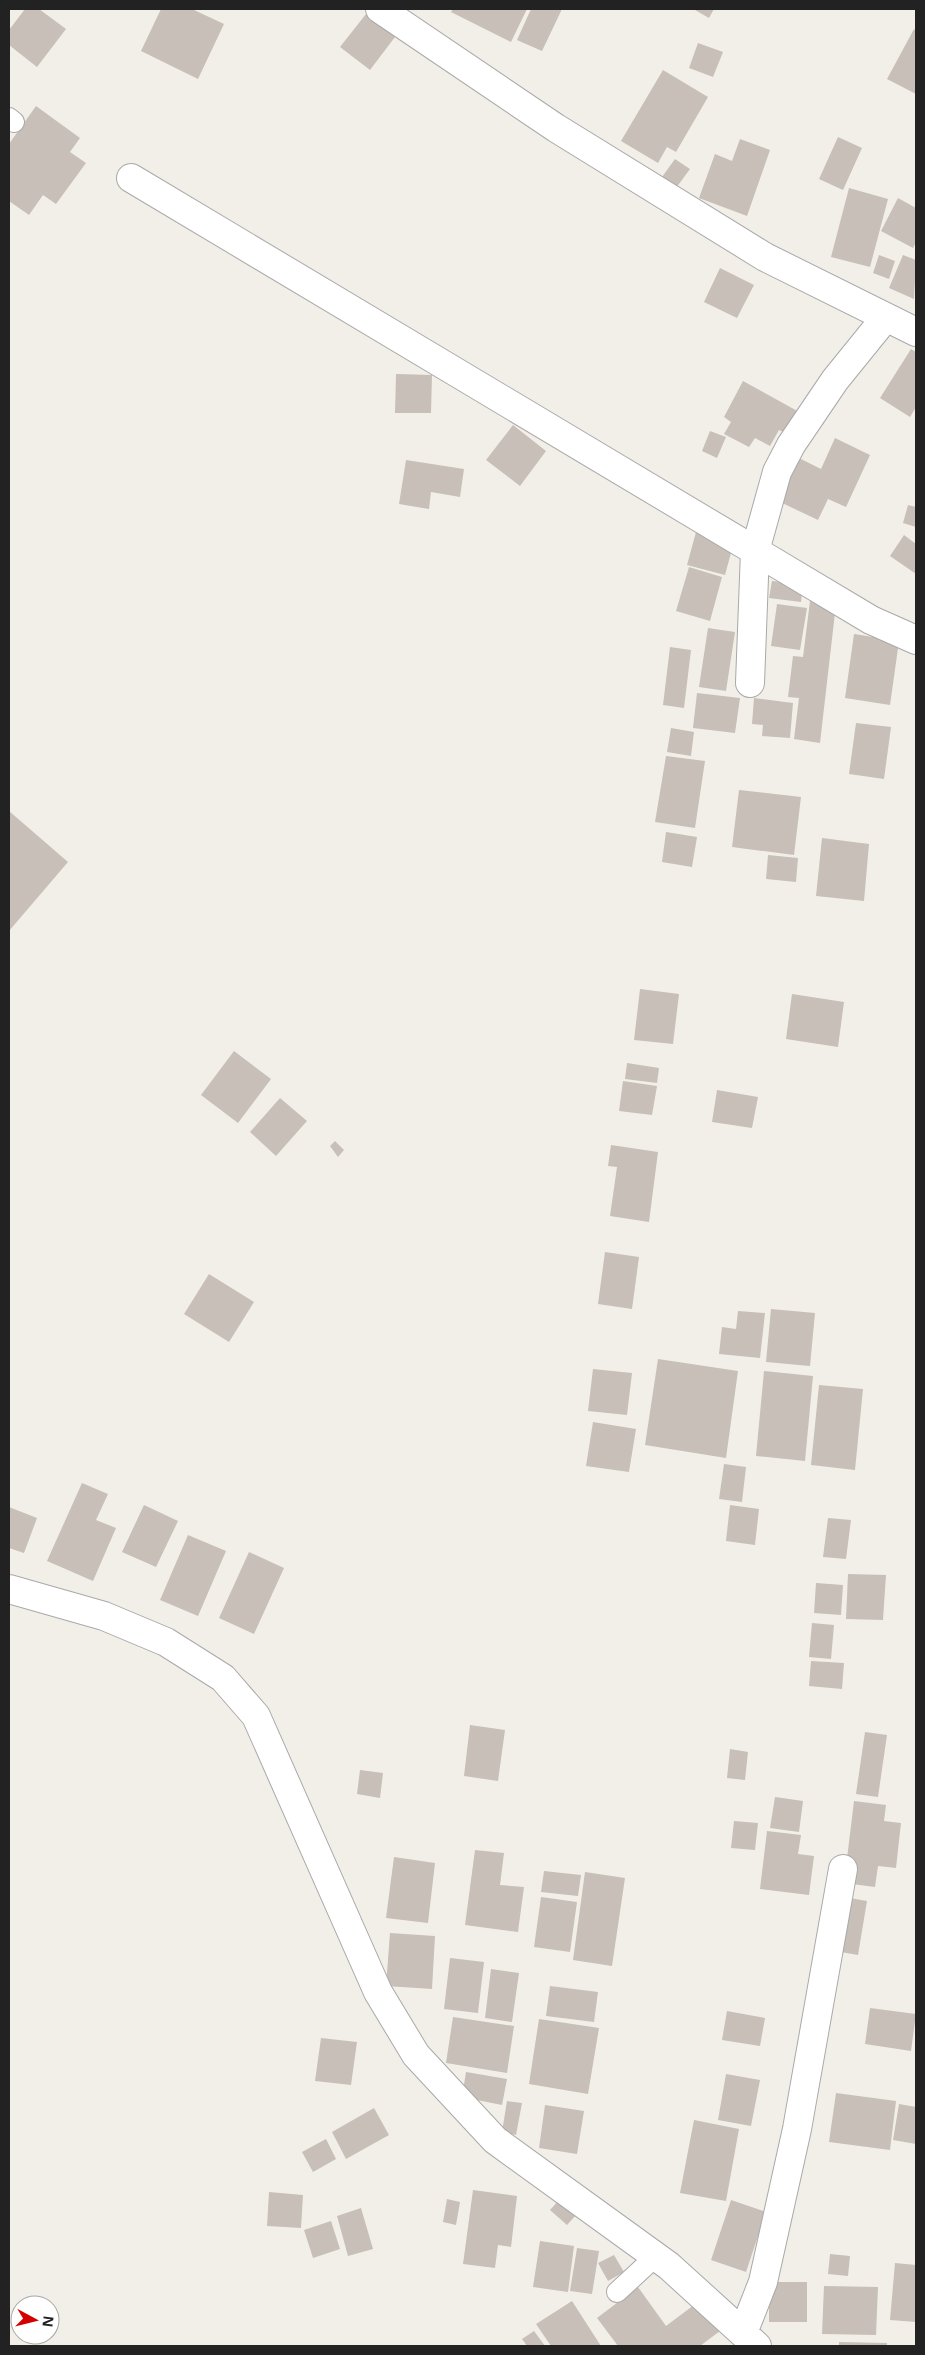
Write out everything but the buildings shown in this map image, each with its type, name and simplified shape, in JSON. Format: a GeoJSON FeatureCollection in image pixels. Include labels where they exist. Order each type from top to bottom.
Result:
{"type":"FeatureCollection","features":[{"type":"Feature","properties":{"kind":"street"},"geometry":{"type":"LineString","coordinates":[[380,9],[556,128],[765,257],[916,332]]}},
{"type":"Feature","properties":{"kind":"street"},"geometry":{"type":"LineString","coordinates":[[131,178],[871,620],[916,640]]}},
{"type":"Feature","properties":{"kind":"street"},"geometry":{"type":"LineString","coordinates":[[750,683],[755,551],[777,472],[791,445],[835,380],[886,317]]}},
{"type":"Feature","properties":{"kind":"street"},"geometry":{"type":"LineString","coordinates":[[9,1589],[104,1616],[166,1642],[223,1678],[256,1716],[378,1992],[416,2055],[495,2140],[656,2256],[750,2340]]}},
{"type":"Feature","properties":{"kind":"street"},"geometry":{"type":"LineString","coordinates":[[750,2340],[797,2128],[843,1869]]}},
{"type":"Feature","properties":{"kind":"lane"},"geometry":{"type":"LineString","coordinates":[[617,2292],[656,2256]]}}]}
